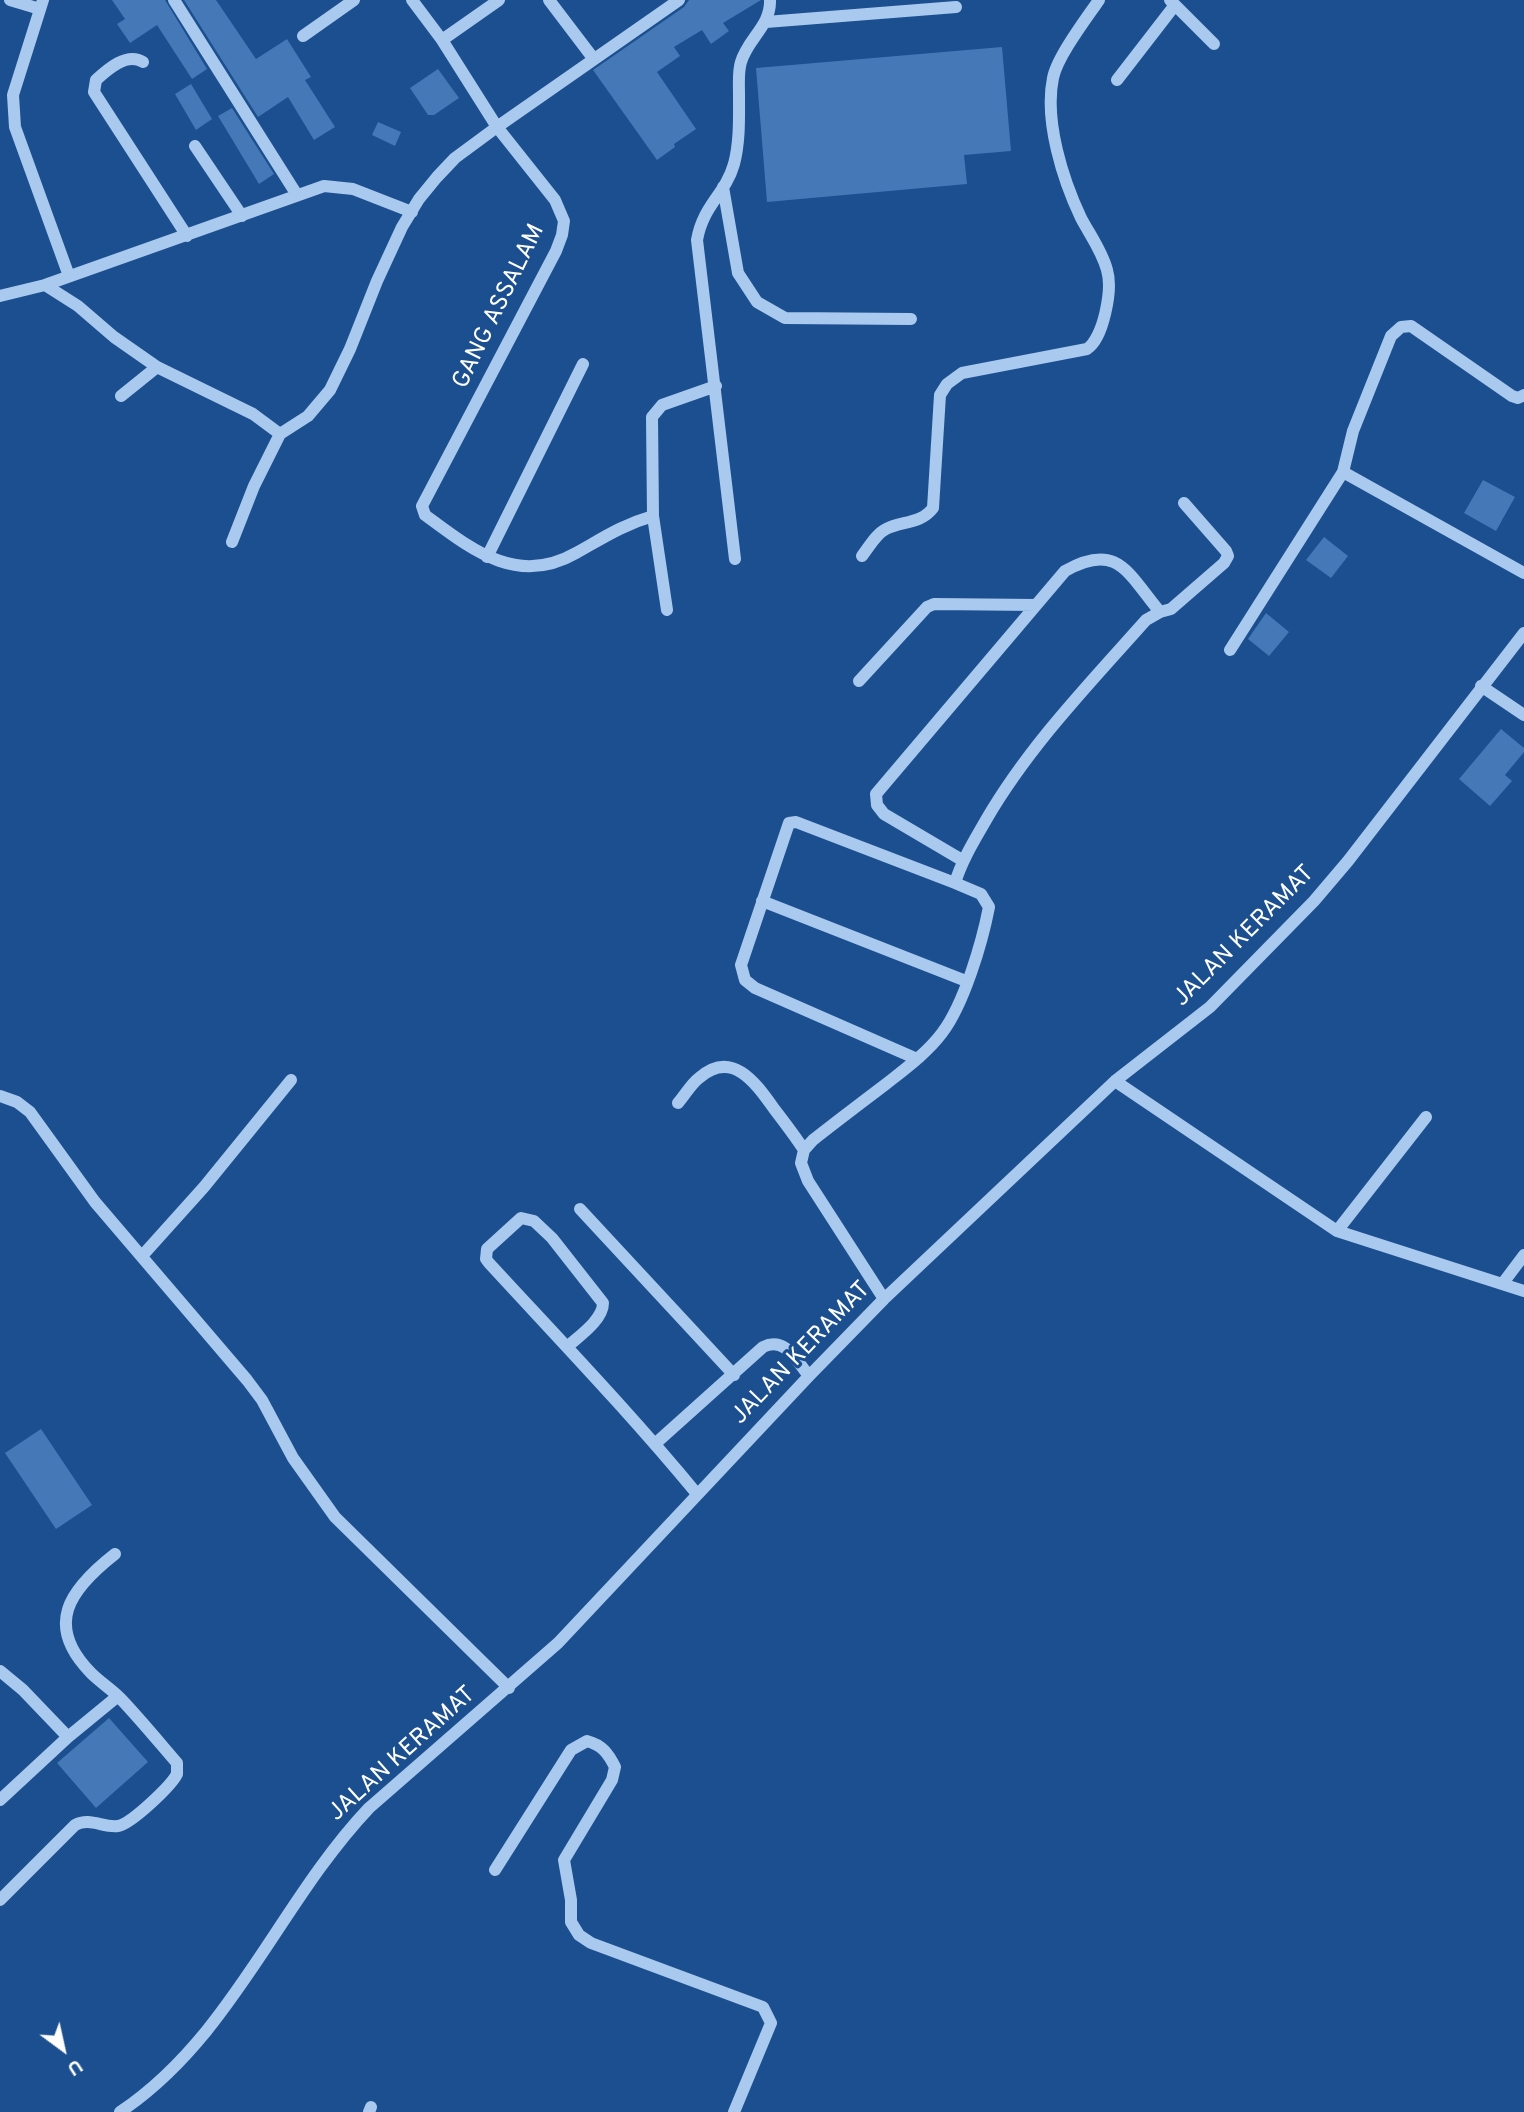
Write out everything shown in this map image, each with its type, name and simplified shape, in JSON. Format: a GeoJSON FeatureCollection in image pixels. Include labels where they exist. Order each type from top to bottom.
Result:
{"type":"FeatureCollection","features":[{"type":"Feature","properties":{"kind":"street"},"geometry":{"type":"LineString","coordinates":[[10,0],[41,5],[13,95],[13,111],[15,127],[69,276]]}},
{"type":"Feature","properties":{"kind":"street"},"geometry":{"type":"LineString","coordinates":[[174,0],[297,195]]}},
{"type":"Feature","properties":{"kind":"street"},"geometry":{"type":"LineString","coordinates":[[303,36],[354,0]]}},
{"type":"Feature","properties":{"kind":"street","name":"GANG ASSALAM"},"geometry":{"type":"LineString","coordinates":[[412,0],[442,40],[497,127],[555,200],[564,221],[556,251],[422,506],[425,514],[487,556]]}},
{"type":"Feature","properties":{"kind":"street"},"geometry":{"type":"LineString","coordinates":[[442,40],[499,0]]}},
{"type":"Feature","properties":{"kind":"street"},"geometry":{"type":"LineString","coordinates":[[550,0],[593,58]]}},
{"type":"Feature","properties":{"kind":"street"},"geometry":{"type":"LineString","coordinates":[[232,542],[254,486],[280,434],[308,416],[330,390],[386,261],[412,212],[437,177],[455,158],[497,127],[679,0]]}},
{"type":"Feature","properties":{"kind":"street"},"geometry":{"type":"LineString","coordinates":[[735,559],[716,386],[696,240],[708,206],[723,187],[733,166],[739,141],[740,64],[771,12],[770,0]]}},
{"type":"Feature","properties":{"kind":"street"},"geometry":{"type":"LineString","coordinates":[[862,556],[887,528],[918,520],[928,515],[933,508],[940,395],[947,384],[962,373],[1087,349],[1094,344],[1098,336],[1107,300],[1108,277],[1096,245],[1080,217],[1057,154],[1051,92],[1056,67],[1099,0]]}},
{"type":"Feature","properties":{"kind":"street"},"geometry":{"type":"LineString","coordinates":[[1117,80],[1172,3],[1214,44]]}},
{"type":"Feature","properties":{"kind":"street"},"geometry":{"type":"LineString","coordinates":[[766,22],[956,6]]}},
{"type":"Feature","properties":{"kind":"street"},"geometry":{"type":"LineString","coordinates":[[143,62],[136,58],[127,59],[96,80],[94,92],[187,236]]}},
{"type":"Feature","properties":{"kind":"street"},"geometry":{"type":"LineString","coordinates":[[195,146],[242,216]]}},
{"type":"Feature","properties":{"kind":"street"},"geometry":{"type":"LineString","coordinates":[[0,296],[45,285],[324,186],[353,189],[412,212]]}},
{"type":"Feature","properties":{"kind":"street"},"geometry":{"type":"LineString","coordinates":[[723,187],[738,273],[757,302],[785,318],[911,319]]}},
{"type":"Feature","properties":{"kind":"street"},"geometry":{"type":"LineString","coordinates":[[45,285],[78,306],[114,337],[157,367],[253,414],[280,434]]}},
{"type":"Feature","properties":{"kind":"street"},"geometry":{"type":"LineString","coordinates":[[1230,650],[1343,472],[1353,431],[1391,336],[1401,327],[1411,326],[1511,396],[1518,398],[1524,395]]}},
{"type":"Feature","properties":{"kind":"street"},"geometry":{"type":"LineString","coordinates":[[583,364],[487,556],[509,566],[560,561],[611,531],[653,516]]}},
{"type":"Feature","properties":{"kind":"street"},"geometry":{"type":"LineString","coordinates":[[121,397],[157,367]]}},
{"type":"Feature","properties":{"kind":"street"},"geometry":{"type":"LineString","coordinates":[[667,610],[653,516],[652,417],[662,405],[716,386]]}},
{"type":"Feature","properties":{"kind":"street"},"geometry":{"type":"LineString","coordinates":[[1343,472],[1524,573]]}},
{"type":"Feature","properties":{"kind":"street"},"geometry":{"type":"LineString","coordinates":[[955,883],[962,860],[1009,780],[1054,723],[1146,620],[1171,609],[1224,563],[1228,556],[1226,551],[1184,503]]}},
{"type":"Feature","properties":{"kind":"street"},"geometry":{"type":"LineString","coordinates":[[962,860],[884,814],[877,805],[876,794],[1065,571],[1080,562],[1100,557],[1118,562],[1160,612]]}},
{"type":"Feature","properties":{"kind":"street"},"geometry":{"type":"LineString","coordinates":[[859,681],[927,607],[933,604],[1036,605]]}},
{"type":"Feature","properties":{"kind":"street","name":"JALAN KERAMAT"},"geometry":{"type":"LineString","coordinates":[[120,2112],[153,2088],[196,2044],[225,2007],[343,1835],[369,1808],[558,1643],[884,1299],[1115,1081],[1210,1007],[1314,901],[1524,633]]}},
{"type":"Feature","properties":{"kind":"street"},"geometry":{"type":"LineString","coordinates":[[1481,686],[1524,715]]}},
{"type":"Feature","properties":{"kind":"street"},"geometry":{"type":"LineString","coordinates":[[884,1299],[808,1181],[801,1163],[804,1150],[813,1140],[917,1059],[942,1034],[953,1017],[984,934],[989,907],[981,894],[791,822],[787,826],[741,965],[742,974],[749,985],[917,1059]]}},
{"type":"Feature","properties":{"kind":"street"},"geometry":{"type":"LineString","coordinates":[[762,901],[966,981]]}},
{"type":"Feature","properties":{"kind":"street"},"geometry":{"type":"LineString","coordinates":[[678,1103],[699,1077],[715,1069],[737,1069],[753,1080],[804,1150]]}},
{"type":"Feature","properties":{"kind":"street"},"geometry":{"type":"LineString","coordinates":[[142,1256],[204,1187],[291,1080]]}},
{"type":"Feature","properties":{"kind":"street"},"geometry":{"type":"LineString","coordinates":[[1115,1081],[1337,1231],[1524,1291]]}},
{"type":"Feature","properties":{"kind":"street"},"geometry":{"type":"LineString","coordinates":[[0,1096],[17,1102],[30,1112],[95,1202],[247,1380],[262,1400],[293,1458],[335,1517],[509,1688]]}},
{"type":"Feature","properties":{"kind":"street"},"geometry":{"type":"LineString","coordinates":[[1337,1231],[1426,1116]]}},
{"type":"Feature","properties":{"kind":"street"},"geometry":{"type":"LineString","coordinates":[[580,1209],[734,1375]]}},
{"type":"Feature","properties":{"kind":"street"},"geometry":{"type":"LineString","coordinates":[[567,1347],[597,1317],[603,1309],[603,1303],[552,1238],[534,1220],[522,1218],[487,1249],[486,1259],[567,1347],[656,1443],[697,1494]]}},
{"type":"Feature","properties":{"kind":"street"},"geometry":{"type":"LineString","coordinates":[[1503,1283],[1524,1255]]}},
{"type":"Feature","properties":{"kind":"street"},"geometry":{"type":"LineString","coordinates":[[656,1443],[763,1347],[778,1343],[785,1346],[809,1376]]}},
{"type":"Feature","properties":{"kind":"street"},"geometry":{"type":"LineString","coordinates":[[0,1899],[75,1825],[86,1821],[120,1826],[128,1822],[177,1774],[177,1763],[118,1696],[91,1673],[71,1648],[66,1637],[64,1626],[68,1607],[102,1564],[115,1554]]}},
{"type":"Feature","properties":{"kind":"street"},"geometry":{"type":"LineString","coordinates":[[0,1671],[23,1690],[68,1737]]}},
{"type":"Feature","properties":{"kind":"street"},"geometry":{"type":"LineString","coordinates":[[0,1800],[68,1737],[118,1696]]}},
{"type":"Feature","properties":{"kind":"street"},"geometry":{"type":"LineString","coordinates":[[495,1870],[571,1751],[587,1741],[599,1744],[615,1767],[612,1780],[564,1860],[572,1922],[579,1935],[591,1943],[764,2007],[771,2023],[734,2112]]}},
{"type":"Feature","properties":{"kind":"building"},"geometry":{"type":"Polygon","coordinates":[[[112,0],[165,0],[207,69],[192,79],[157,25],[130,43],[117,24],[125,19],[112,0]]]}},
{"type":"Feature","properties":{"kind":"building"},"geometry":{"type":"Polygon","coordinates":[[[184,0],[216,0],[256,59],[287,39],[311,77],[305,80],[335,127],[314,140],[288,97],[258,117],[184,0]]]}},
{"type":"Feature","properties":{"kind":"building"},"geometry":{"type":"Polygon","coordinates":[[[689,0],[761,0],[723,23],[729,31],[711,44],[702,30],[674,47],[680,56],[657,72],[696,129],[657,160],[593,70],[684,7],[689,0]]]}},
{"type":"Feature","properties":{"kind":"building"},"geometry":{"type":"Polygon","coordinates":[[[1002,47],[1011,151],[964,155],[967,184],[767,202],[756,68],[1002,47]]]}},
{"type":"Feature","properties":{"kind":"building"},"geometry":{"type":"Polygon","coordinates":[[[438,69],[459,98],[434,115],[428,115],[410,88],[438,69]]]}},
{"type":"Feature","properties":{"kind":"building"},"geometry":{"type":"Polygon","coordinates":[[[191,84],[212,119],[196,130],[175,94],[191,84]]]}},
{"type":"Feature","properties":{"kind":"building"},"geometry":{"type":"Polygon","coordinates":[[[232,108],[274,174],[259,184],[218,116],[232,108]]]}},
{"type":"Feature","properties":{"kind":"building"},"geometry":{"type":"Polygon","coordinates":[[[378,122],[401,132],[395,146],[372,135],[378,122]]]}},
{"type":"Feature","properties":{"kind":"building"},"geometry":{"type":"Polygon","coordinates":[[[1483,480],[1515,497],[1496,531],[1464,513],[1483,480]]]}},
{"type":"Feature","properties":{"kind":"building"},"geometry":{"type":"Polygon","coordinates":[[[1324,537],[1348,556],[1331,578],[1306,560],[1324,537]]]}},
{"type":"Feature","properties":{"kind":"building"},"geometry":{"type":"Polygon","coordinates":[[[1266,613],[1289,632],[1269,656],[1248,639],[1266,613]]]}},
{"type":"Feature","properties":{"kind":"building"},"geometry":{"type":"Polygon","coordinates":[[[1501,729],[1524,748],[1524,752],[1505,775],[1512,781],[1490,806],[1459,779],[1501,729]]]}},
{"type":"Feature","properties":{"kind":"building"},"geometry":{"type":"Polygon","coordinates":[[[41,1429],[92,1505],[56,1529],[5,1453],[41,1429]]]}},
{"type":"Feature","properties":{"kind":"building"},"geometry":{"type":"Polygon","coordinates":[[[109,1718],[148,1762],[96,1808],[57,1763],[109,1718]]]}}]}
